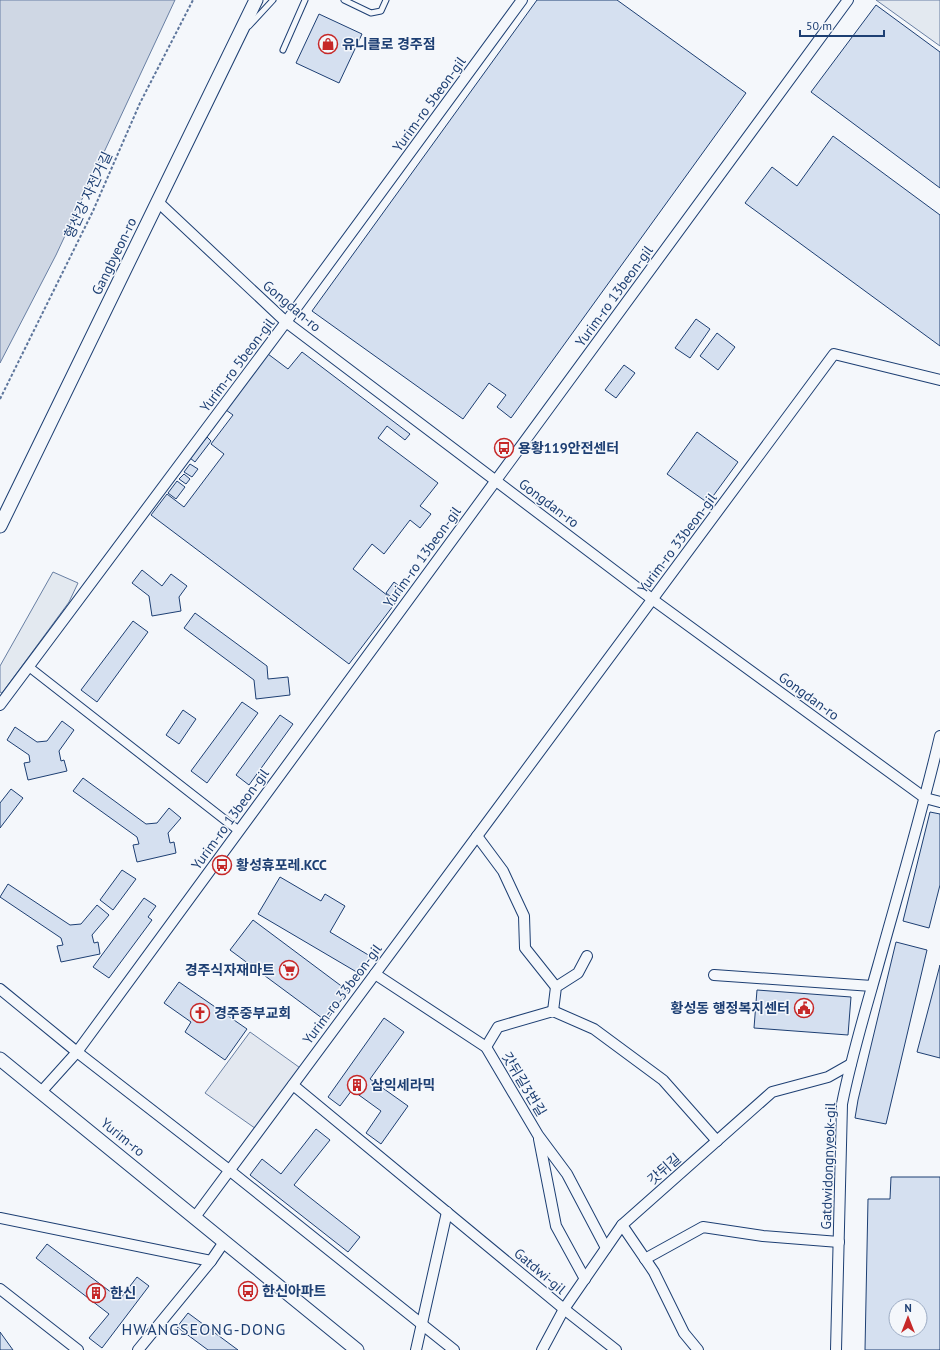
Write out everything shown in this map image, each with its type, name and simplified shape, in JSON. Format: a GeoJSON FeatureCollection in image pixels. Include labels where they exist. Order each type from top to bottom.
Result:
{"type":"FeatureCollection","features":[{"type":"Feature","properties":{"kind":"street","name":"Gangbyeon-ro"},"geometry":{"type":"LineString","coordinates":[[0,526],[256,0]]}},
{"type":"Feature","properties":{"kind":"street","name":"Yurim-ro 5beon-gil"},"geometry":{"type":"LineString","coordinates":[[0,706],[286,322],[522,0]]}},
{"type":"Feature","properties":{"kind":"street","name":"Yurim-ro 13beon-gil"},"geometry":{"type":"LineString","coordinates":[[41,1092],[77,1052],[848,0]]}},
{"type":"Feature","properties":{"kind":"street","name":"Gongdan-ro"},"geometry":{"type":"LineString","coordinates":[[158,202],[286,322],[652,599],[925,798],[940,802]]}},
{"type":"Feature","properties":{"kind":"street","name":"Yurim-ro 33beon-gil"},"geometry":{"type":"LineString","coordinates":[[195,1217],[834,354],[940,380]]}},
{"type":"Feature","properties":{"kind":"street"},"geometry":{"type":"LineString","coordinates":[[29,666],[239,831]]}},
{"type":"Feature","properties":{"kind":"street","name":"Gatdwidongnyeok-gil"},"geometry":{"type":"LineString","coordinates":[[836,1350],[842,1104],[851,1064],[925,798],[940,736]]}},
{"type":"Feature","properties":{"kind":"street"},"geometry":{"type":"LineString","coordinates":[[477,836],[503,871],[524,916],[525,948],[556,987],[553,1011]]}},
{"type":"Feature","properties":{"kind":"street"},"geometry":{"type":"LineString","coordinates":[[556,987],[578,973],[587,956]]}},
{"type":"Feature","properties":{"kind":"street","name":"갓뒤길3번길"},"geometry":{"type":"LineString","coordinates":[[375,974],[486,1047],[538,1135],[567,1174],[606,1248]]}},
{"type":"Feature","properties":{"kind":"street"},"geometry":{"type":"LineString","coordinates":[[714,975],[872,986]]}},
{"type":"Feature","properties":{"kind":"street"},"geometry":{"type":"LineString","coordinates":[[0,989],[77,1052],[229,1170],[454,1350]]}},
{"type":"Feature","properties":{"kind":"street"},"geometry":{"type":"LineString","coordinates":[[486,1047],[498,1027],[553,1011],[594,1029],[663,1080],[717,1141]]}},
{"type":"Feature","properties":{"kind":"street","name":"Yurim-ro"},"geometry":{"type":"LineString","coordinates":[[0,1059],[357,1350]]}},
{"type":"Feature","properties":{"kind":"street","name":"갓뒤길"},"geometry":{"type":"LineString","coordinates":[[542,1350],[564,1309],[622,1224],[772,1092],[828,1077],[851,1064]]}},
{"type":"Feature","properties":{"kind":"street","name":"Gatdwi-gil"},"geometry":{"type":"LineString","coordinates":[[293,1084],[564,1309],[616,1350]]}},
{"type":"Feature","properties":{"kind":"street","name":"Gatdwi-gil"},"geometry":{"type":"LineString","coordinates":[[538,1135],[556,1226],[585,1279]]}},
{"type":"Feature","properties":{"kind":"street"},"geometry":{"type":"LineString","coordinates":[[416,1350],[447,1212]]}},
{"type":"Feature","properties":{"kind":"street"},"geometry":{"type":"LineString","coordinates":[[0,1218],[210,1262]]}},
{"type":"Feature","properties":{"kind":"street"},"geometry":{"type":"LineString","coordinates":[[622,1224],[654,1272],[684,1333],[698,1350]]}},
{"type":"Feature","properties":{"kind":"street"},"geometry":{"type":"LineString","coordinates":[[645,1259],[703,1227],[763,1236],[839,1242]]}},
{"type":"Feature","properties":{"kind":"street"},"geometry":{"type":"LineString","coordinates":[[138,1350],[210,1262],[224,1242]]}},
{"type":"Feature","properties":{"kind":"street"},"geometry":{"type":"LineString","coordinates":[[0,1289],[78,1350]]}},
{"type":"Feature","properties":{"kind":"lane"},"geometry":{"type":"LineString","coordinates":[[238,36],[273,0]]}},
{"type":"Feature","properties":{"kind":"lane"},"geometry":{"type":"LineString","coordinates":[[283,50],[305,0]]}},
{"type":"Feature","properties":{"kind":"lane"},"geometry":{"type":"LineString","coordinates":[[344,0],[372,13],[381,11],[386,0]]}},
{"type":"Feature","properties":{"kind":"path","name":"형산강 자전거길"},"geometry":{"type":"LineString","coordinates":[[0,399],[93,211],[140,103],[193,0]]}},
{"type":"Feature","properties":{"kind":"shaded area"},"geometry":{"type":"Polygon","coordinates":[[[0,0],[175,0],[56,255],[0,363],[0,0]]]}},
{"type":"Feature","properties":{"kind":"shaded area"},"geometry":{"type":"Polygon","coordinates":[[[876,0],[940,0],[940,46],[876,0]]]}},
{"type":"Feature","properties":{"kind":"shaded area"},"geometry":{"type":"Polygon","coordinates":[[[53,572],[78,583],[69,602],[2,693],[0,692],[0,666],[53,572]]]}},
{"type":"Feature","properties":{"kind":"shaded area"},"geometry":{"type":"Polygon","coordinates":[[[250,1032],[303,1070],[259,1131],[205,1093],[250,1032]]]}},
{"type":"Feature","properties":{"kind":"building"},"geometry":{"type":"Polygon","coordinates":[[[537,0],[617,0],[746,93],[511,418],[497,407],[506,395],[489,383],[463,419],[312,311],[537,0]]]}},
{"type":"Feature","properties":{"kind":"building"},"geometry":{"type":"Polygon","coordinates":[[[876,5],[940,52],[940,188],[811,92],[876,5]]]}},
{"type":"Feature","properties":{"kind":"building"},"geometry":{"type":"Polygon","coordinates":[[[319,14],[362,34],[339,83],[296,63],[319,14]]]}},
{"type":"Feature","properties":{"kind":"building"},"geometry":{"type":"Polygon","coordinates":[[[833,136],[940,215],[940,346],[745,203],[772,167],[797,186],[833,136]]]}},
{"type":"Feature","properties":{"kind":"building"},"geometry":{"type":"Polygon","coordinates":[[[696,319],[710,329],[690,358],[675,348],[696,319]]]}},
{"type":"Feature","properties":{"kind":"building"},"geometry":{"type":"Polygon","coordinates":[[[717,333],[735,347],[718,370],[700,356],[717,333]]]}},
{"type":"Feature","properties":{"kind":"building"},"geometry":{"type":"Polygon","coordinates":[[[302,352],[410,434],[405,440],[387,426],[378,438],[438,483],[420,506],[431,514],[420,528],[410,520],[384,554],[372,544],[353,569],[396,602],[349,664],[151,515],[167,494],[184,507],[224,454],[211,444],[233,415],[226,410],[268,354],[288,369],[302,352]]]}},
{"type":"Feature","properties":{"kind":"building"},"geometry":{"type":"Polygon","coordinates":[[[624,365],[635,373],[616,398],[605,390],[624,365]]]}},
{"type":"Feature","properties":{"kind":"building"},"geometry":{"type":"Polygon","coordinates":[[[697,432],[738,462],[708,503],[667,474],[697,432]]]}},
{"type":"Feature","properties":{"kind":"building"},"geometry":{"type":"Polygon","coordinates":[[[207,437],[211,441],[195,462],[190,458],[207,437]]]}},
{"type":"Feature","properties":{"kind":"building"},"geometry":{"type":"Polygon","coordinates":[[[190,464],[198,469],[192,477],[184,472],[190,464]]]}},
{"type":"Feature","properties":{"kind":"building"},"geometry":{"type":"Polygon","coordinates":[[[184,474],[190,479],[186,484],[179,479],[184,474]]]}},
{"type":"Feature","properties":{"kind":"building"},"geometry":{"type":"Polygon","coordinates":[[[177,481],[185,487],[176,499],[168,493],[177,481]]]}},
{"type":"Feature","properties":{"kind":"building"},"geometry":{"type":"Polygon","coordinates":[[[142,570],[162,586],[171,574],[187,586],[179,597],[181,611],[152,616],[149,596],[132,583],[142,570]]]}},
{"type":"Feature","properties":{"kind":"building"},"geometry":{"type":"Polygon","coordinates":[[[394,582],[403,589],[395,600],[386,593],[394,582]]]}},
{"type":"Feature","properties":{"kind":"building"},"geometry":{"type":"Polygon","coordinates":[[[195,613],[267,666],[268,679],[288,677],[290,695],[256,699],[254,680],[184,628],[195,613]]]}},
{"type":"Feature","properties":{"kind":"building"},"geometry":{"type":"Polygon","coordinates":[[[133,621],[148,632],[97,702],[81,690],[133,621]]]}},
{"type":"Feature","properties":{"kind":"building"},"geometry":{"type":"Polygon","coordinates":[[[242,702],[258,713],[207,783],[191,771],[242,702]]]}},
{"type":"Feature","properties":{"kind":"building"},"geometry":{"type":"Polygon","coordinates":[[[183,710],[196,719],[179,744],[166,735],[183,710]]]}},
{"type":"Feature","properties":{"kind":"building"},"geometry":{"type":"Polygon","coordinates":[[[280,715],[293,724],[249,785],[236,775],[280,715]]]}},
{"type":"Feature","properties":{"kind":"building"},"geometry":{"type":"Polygon","coordinates":[[[62,721],[74,730],[59,751],[61,761],[64,760],[67,771],[28,780],[24,763],[30,762],[29,755],[7,740],[15,727],[37,742],[47,741],[62,721]]]}},
{"type":"Feature","properties":{"kind":"building"},"geometry":{"type":"Polygon","coordinates":[[[83,778],[146,824],[157,823],[169,808],[181,818],[168,833],[170,843],[174,842],[176,853],[137,862],[133,845],[139,844],[137,837],[73,791],[83,778]]]}},
{"type":"Feature","properties":{"kind":"building"},"geometry":{"type":"Polygon","coordinates":[[[11,789],[23,798],[0,828],[0,803],[11,789]]]}},
{"type":"Feature","properties":{"kind":"building"},"geometry":{"type":"Polygon","coordinates":[[[930,812],[940,814],[940,885],[929,928],[903,921],[930,812]]]}},
{"type":"Feature","properties":{"kind":"building"},"geometry":{"type":"Polygon","coordinates":[[[122,870],[136,879],[113,910],[100,900],[122,870]]]}},
{"type":"Feature","properties":{"kind":"building"},"geometry":{"type":"Polygon","coordinates":[[[280,877],[321,901],[325,894],[345,906],[330,932],[370,956],[360,974],[258,914],[280,877]]]}},
{"type":"Feature","properties":{"kind":"building"},"geometry":{"type":"Polygon","coordinates":[[[8,884],[70,925],[81,924],[97,905],[109,915],[92,935],[94,943],[98,942],[100,954],[61,962],[57,946],[63,945],[61,938],[0,897],[8,884]]]}},
{"type":"Feature","properties":{"kind":"building"},"geometry":{"type":"Polygon","coordinates":[[[144,898],[156,906],[148,917],[152,920],[109,978],[93,967],[144,898]]]}},
{"type":"Feature","properties":{"kind":"building","name":"경주식자재마트"},"geometry":{"type":"Polygon","coordinates":[[[253,920],[348,991],[326,1021],[230,950],[253,920]]]}},
{"type":"Feature","properties":{"kind":"building"},"geometry":{"type":"Polygon","coordinates":[[[896,942],[927,950],[886,1124],[855,1118],[896,942]]]}},
{"type":"Feature","properties":{"kind":"building"},"geometry":{"type":"Polygon","coordinates":[[[940,965],[940,1058],[917,1052],[940,965]]]}},
{"type":"Feature","properties":{"kind":"building","name":"경주중부교회"},"geometry":{"type":"Polygon","coordinates":[[[179,982],[247,1029],[225,1060],[185,1032],[191,1022],[164,1003],[179,982]]]}},
{"type":"Feature","properties":{"kind":"building"},"geometry":{"type":"Polygon","coordinates":[[[757,990],[851,997],[848,1035],[754,1028],[757,990]]]}},
{"type":"Feature","properties":{"kind":"building","name":"삼익세라믹"},"geometry":{"type":"Polygon","coordinates":[[[384,1018],[404,1032],[370,1079],[408,1106],[381,1144],[366,1133],[381,1111],[352,1090],[340,1106],[328,1097],[384,1018]]]}},
{"type":"Feature","properties":{"kind":"building"},"geometry":{"type":"Polygon","coordinates":[[[316,1129],[330,1140],[294,1185],[360,1237],[348,1252],[250,1175],[262,1159],[281,1174],[316,1129]]]}},
{"type":"Feature","properties":{"kind":"building"},"geometry":{"type":"Polygon","coordinates":[[[891,1177],[940,1177],[940,1350],[865,1350],[868,1199],[890,1199],[891,1177]]]}},
{"type":"Feature","properties":{"kind":"building","name":"한신"},"geometry":{"type":"Polygon","coordinates":[[[47,1244],[120,1299],[137,1277],[149,1286],[102,1348],[89,1338],[109,1314],[36,1258],[47,1244]]]}},
{"type":"Feature","properties":{"kind":"building"},"geometry":{"type":"Polygon","coordinates":[[[188,1313],[238,1350],[208,1350],[177,1327],[188,1313]]]}},
{"type":"Feature","properties":{"kind":"building"},"geometry":{"type":"Polygon","coordinates":[[[0,1332],[13,1350],[0,1350],[0,1332]]]}},
{"type":"Feature","properties":{"kind":"place","name":"유니클로 경주점"},"geometry":{"type":"Point","coordinates":[328,44]}},
{"type":"Feature","properties":{"kind":"place","name":"용황119안전센터"},"geometry":{"type":"Point","coordinates":[504,448]}},
{"type":"Feature","properties":{"kind":"place","name":"황성휴포레.KCC"},"geometry":{"type":"Point","coordinates":[222,865]}},
{"type":"Feature","properties":{"kind":"place","name":"경주식자재마트"},"geometry":{"type":"Point","coordinates":[289,970]}},
{"type":"Feature","properties":{"kind":"place","name":"황성동 행정복지센터"},"geometry":{"type":"Point","coordinates":[804,1008]}},
{"type":"Feature","properties":{"kind":"place","name":"경주중부교회"},"geometry":{"type":"Point","coordinates":[200,1013]}},
{"type":"Feature","properties":{"kind":"place","name":"삼익세라믹"},"geometry":{"type":"Point","coordinates":[357,1085]}},
{"type":"Feature","properties":{"kind":"place","name":"한신아파트"},"geometry":{"type":"Point","coordinates":[248,1291]}},
{"type":"Feature","properties":{"kind":"place","name":"한신"},"geometry":{"type":"Point","coordinates":[96,1293]}},
{"type":"Feature","properties":{"kind":"district","name":"HWANGSEONG-DONG"},"geometry":{"type":"Point","coordinates":[204,1329]}}]}
